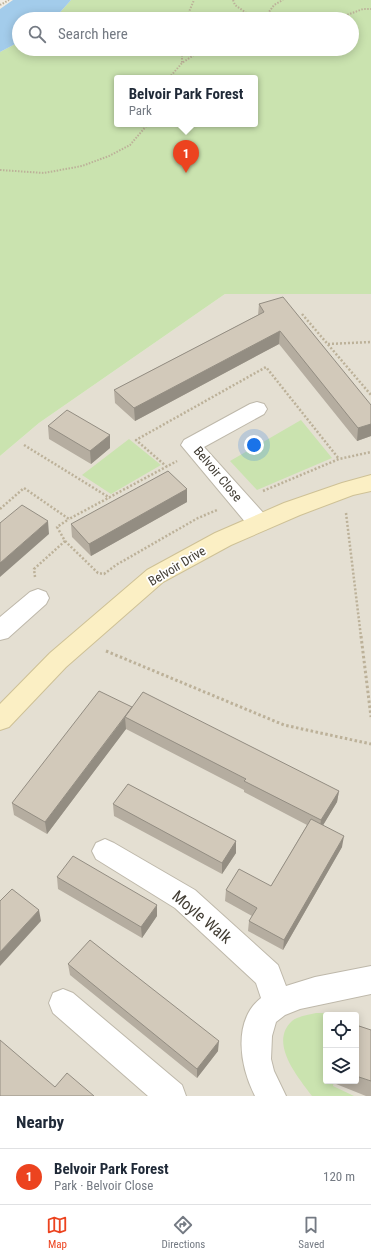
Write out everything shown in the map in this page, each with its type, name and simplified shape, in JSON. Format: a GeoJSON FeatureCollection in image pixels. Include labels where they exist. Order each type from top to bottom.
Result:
{"type":"FeatureCollection","features":[{"type":"Feature","properties":{"kind":"street","name":"Belvoir Close"},"geometry":{"type":"LineString","coordinates":[[257,409],[191,445],[259,523]]}},
{"type":"Feature","properties":{"kind":"street","name":"Belvoir Drive"},"geometry":{"type":"LineString","coordinates":[[0,720],[58,660],[155,576],[224,539],[259,523],[343,490],[371,483]]}},
{"type":"Feature","properties":{"kind":"street"},"geometry":{"type":"LineString","coordinates":[[0,631],[38,598]]}},
{"type":"Feature","properties":{"kind":"street","name":"Moyle Walk"},"geometry":{"type":"LineString","coordinates":[[105,850],[185,899],[268,975],[277,1003]]}},
{"type":"Feature","properties":{"kind":"street"},"geometry":{"type":"LineString","coordinates":[[271,1096],[260,1077],[256,1058],[256,1034],[265,1013],[277,1003],[299,995],[371,980]]}},
{"type":"Feature","properties":{"kind":"street"},"geometry":{"type":"LineString","coordinates":[[63,1003],[172,1096]]}},
{"type":"Feature","properties":{"kind":"path"},"geometry":{"type":"LineString","coordinates":[[0,5],[9,0]]}},
{"type":"Feature","properties":{"kind":"path"},"geometry":{"type":"LineString","coordinates":[[189,12],[194,0]]}},
{"type":"Feature","properties":{"kind":"path"},"geometry":{"type":"LineString","coordinates":[[233,0],[235,5],[245,12]]}},
{"type":"Feature","properties":{"kind":"path"},"geometry":{"type":"LineString","coordinates":[[268,12],[278,2],[283,0]]}},
{"type":"Feature","properties":{"kind":"path"},"geometry":{"type":"LineString","coordinates":[[355,12],[363,9],[371,9]]}},
{"type":"Feature","properties":{"kind":"path"},"geometry":{"type":"LineString","coordinates":[[182,56],[182,63]]}},
{"type":"Feature","properties":{"kind":"path"},"geometry":{"type":"LineString","coordinates":[[172,75],[182,63],[192,56]]}},
{"type":"Feature","properties":{"kind":"path"},"geometry":{"type":"LineString","coordinates":[[0,170],[44,173],[82,166],[110,156],[130,145],[145,127]]}},
{"type":"Feature","properties":{"kind":"path"},"geometry":{"type":"LineString","coordinates":[[302,314],[371,395]]}},
{"type":"Feature","properties":{"kind":"path"},"geometry":{"type":"LineString","coordinates":[[327,344],[371,342]]}},
{"type":"Feature","properties":{"kind":"path"},"geometry":{"type":"LineString","coordinates":[[24,445],[110,498]]}},
{"type":"Feature","properties":{"kind":"path"},"geometry":{"type":"LineString","coordinates":[[191,445],[186,456],[69,519],[58,527],[65,541],[98,573],[104,574],[116,565],[198,518],[339,459],[371,452]]}},
{"type":"Feature","properties":{"kind":"path"},"geometry":{"type":"LineString","coordinates":[[0,509],[24,488],[69,519]]}},
{"type":"Feature","properties":{"kind":"path"},"geometry":{"type":"LineString","coordinates":[[343,490],[371,717]]}},
{"type":"Feature","properties":{"kind":"path"},"geometry":{"type":"LineString","coordinates":[[38,598],[34,569],[65,541]]}},
{"type":"Feature","properties":{"kind":"path"},"geometry":{"type":"LineString","coordinates":[[79,641],[284,725],[371,744]]}},
{"type":"Feature","properties":{"kind":"shaded area"},"geometry":{"type":"Polygon","coordinates":[[[225,294],[371,294],[371,1096],[0,1096],[0,456],[39,423],[225,294]]]}},
{"type":"Feature","properties":{"kind":"green space"},"geometry":{"type":"Polygon","coordinates":[[[71,0],[371,0],[371,294],[225,294],[39,423],[0,456],[0,52],[12,46],[12,56],[359,56],[359,12],[60,12],[71,0]]]}},
{"type":"Feature","properties":{"kind":"green space"},"geometry":{"type":"Polygon","coordinates":[[[301,420],[332,458],[257,490],[230,461],[301,420]]]}},
{"type":"Feature","properties":{"kind":"green space"},"geometry":{"type":"Polygon","coordinates":[[[129,439],[161,465],[111,494],[82,475],[129,439]]]}},
{"type":"Feature","properties":{"kind":"green space"},"geometry":{"type":"Polygon","coordinates":[[[323,1013],[323,1084],[333,1084],[333,1086],[354,1096],[312,1096],[300,1080],[288,1060],[284,1050],[283,1039],[285,1030],[294,1019],[323,1013]]]}},
{"type":"Feature","properties":{"kind":"water"},"geometry":{"type":"Polygon","coordinates":[[[13,0],[71,0],[60,12],[12,12],[12,46],[0,52],[0,9],[13,0]]]}},
{"type":"Feature","properties":{"kind":"building"},"geometry":{"type":"Polygon","coordinates":[[[283,297],[371,405],[371,424],[358,428],[280,331],[134,408],[114,390],[264,312],[259,304],[283,297]]]}},
{"type":"Feature","properties":{"kind":"building"},"geometry":{"type":"Polygon","coordinates":[[[67,410],[110,435],[90,451],[48,426],[67,410]]]}},
{"type":"Feature","properties":{"kind":"building"},"geometry":{"type":"Polygon","coordinates":[[[168,471],[187,489],[89,544],[71,524],[168,471]]]}},
{"type":"Feature","properties":{"kind":"building"},"geometry":{"type":"Polygon","coordinates":[[[22,505],[48,521],[0,563],[0,523],[22,505]]]}},
{"type":"Feature","properties":{"kind":"building"},"geometry":{"type":"Polygon","coordinates":[[[99,691],[132,707],[45,822],[12,803],[99,691]]]}},
{"type":"Feature","properties":{"kind":"building"},"geometry":{"type":"Polygon","coordinates":[[[143,692],[339,791],[321,820],[244,781],[246,779],[125,717],[143,692]]]}},
{"type":"Feature","properties":{"kind":"building"},"geometry":{"type":"Polygon","coordinates":[[[128,784],[236,841],[222,863],[113,804],[128,784]]]}},
{"type":"Feature","properties":{"kind":"building"},"geometry":{"type":"Polygon","coordinates":[[[311,819],[344,836],[284,940],[249,921],[257,908],[226,890],[239,869],[271,886],[311,819]]]}},
{"type":"Feature","properties":{"kind":"building"},"geometry":{"type":"Polygon","coordinates":[[[73,856],[157,905],[141,927],[57,877],[73,856]]]}},
{"type":"Feature","properties":{"kind":"building"},"geometry":{"type":"Polygon","coordinates":[[[12,889],[39,910],[0,952],[0,901],[12,889]]]}},
{"type":"Feature","properties":{"kind":"building"},"geometry":{"type":"Polygon","coordinates":[[[90,940],[219,1041],[197,1069],[68,964],[90,940]]]}},
{"type":"Feature","properties":{"kind":"building"},"geometry":{"type":"Polygon","coordinates":[[[359,1026],[371,1030],[371,1081],[359,1077],[359,1026]]]}},
{"type":"Feature","properties":{"kind":"building"},"geometry":{"type":"Polygon","coordinates":[[[0,1040],[55,1087],[67,1073],[94,1096],[0,1096],[0,1040]]]}},
{"type":"Feature","properties":{"kind":"place","name":"Belvoir Park Forest"},"geometry":{"type":"Point","coordinates":[186,173]}}]}
